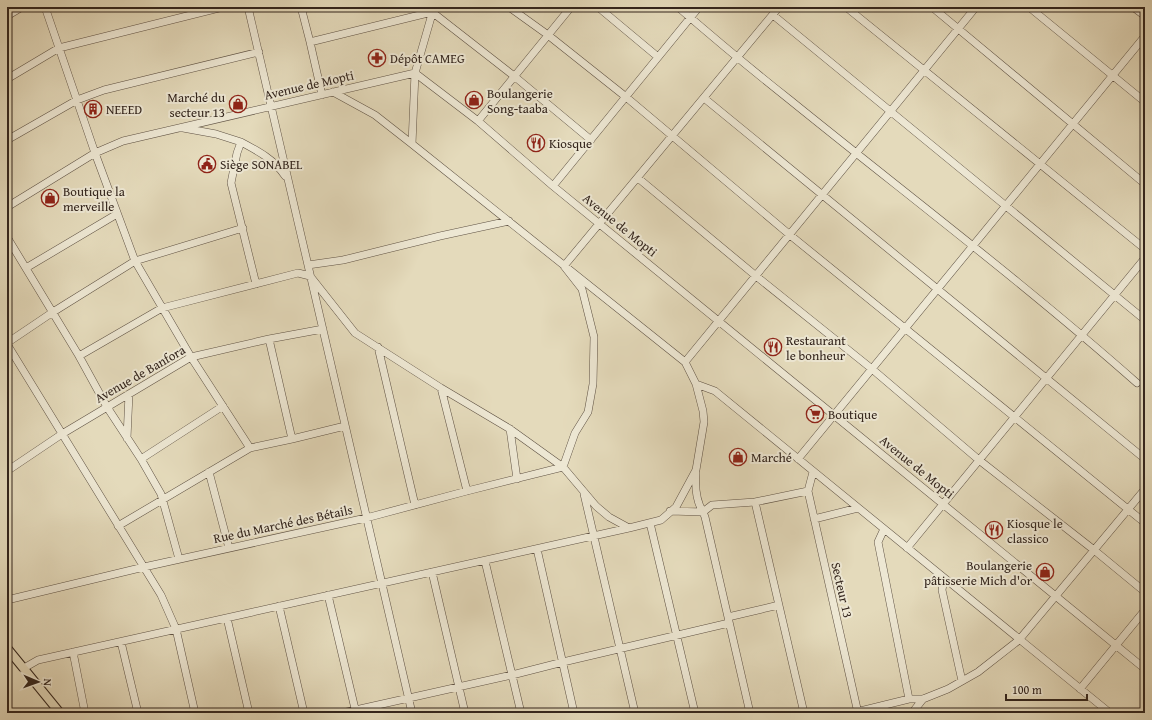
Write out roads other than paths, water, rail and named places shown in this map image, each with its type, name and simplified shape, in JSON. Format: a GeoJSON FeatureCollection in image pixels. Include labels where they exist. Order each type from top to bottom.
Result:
{"type":"FeatureCollection","features":[{"type":"Feature","properties":{"kind":"main road"},"geometry":{"type":"LineString","coordinates":[[7,648],[60,713]]}},
{"type":"Feature","properties":{"kind":"street"},"geometry":{"type":"LineString","coordinates":[[7,16],[22,7]]}},
{"type":"Feature","properties":{"kind":"street"},"geometry":{"type":"LineString","coordinates":[[45,7],[76,100],[135,261],[191,357],[250,448]]}},
{"type":"Feature","properties":{"kind":"street"},"geometry":{"type":"LineString","coordinates":[[191,7],[193,15]]}},
{"type":"Feature","properties":{"kind":"street"},"geometry":{"type":"LineString","coordinates":[[7,79],[59,48],[224,7]]}},
{"type":"Feature","properties":{"kind":"street"},"geometry":{"type":"LineString","coordinates":[[248,7],[412,713]]}},
{"type":"Feature","properties":{"kind":"street"},"geometry":{"type":"LineString","coordinates":[[301,7],[322,95]]}},
{"type":"Feature","properties":{"kind":"street"},"geometry":{"type":"LineString","coordinates":[[508,7],[548,35],[626,97],[790,235],[1145,523]]}},
{"type":"Feature","properties":{"kind":"street"},"geometry":{"type":"LineString","coordinates":[[478,121],[571,7]]}},
{"type":"Feature","properties":{"kind":"street"},"geometry":{"type":"LineString","coordinates":[[598,7],[658,57]]}},
{"type":"Feature","properties":{"kind":"street"},"geometry":{"type":"LineString","coordinates":[[678,7],[856,154],[1082,335],[1137,383]]}},
{"type":"Feature","properties":{"kind":"street"},"geometry":{"type":"LineString","coordinates":[[553,186],[699,7]]}},
{"type":"Feature","properties":{"kind":"street"},"geometry":{"type":"LineString","coordinates":[[564,266],[779,7]]}},
{"type":"Feature","properties":{"kind":"street"},"geometry":{"type":"LineString","coordinates":[[846,7],[1145,250]]}},
{"type":"Feature","properties":{"kind":"street"},"geometry":{"type":"LineString","coordinates":[[932,7],[1145,184]]}},
{"type":"Feature","properties":{"kind":"street"},"geometry":{"type":"LineString","coordinates":[[685,362],[976,7]]}},
{"type":"Feature","properties":{"kind":"street"},"geometry":{"type":"LineString","coordinates":[[1029,7],[1145,102]]}},
{"type":"Feature","properties":{"kind":"street"},"geometry":{"type":"LineString","coordinates":[[1133,7],[1145,16]]}},
{"type":"Feature","properties":{"kind":"street"},"geometry":{"type":"LineString","coordinates":[[310,42],[433,9]]}},
{"type":"Feature","properties":{"kind":"street"},"geometry":{"type":"LineString","coordinates":[[412,144],[415,73],[433,9]]}},
{"type":"Feature","properties":{"kind":"street"},"geometry":{"type":"LineString","coordinates":[[433,9],[591,140]]}},
{"type":"Feature","properties":{"kind":"street"},"geometry":{"type":"LineString","coordinates":[[773,15],[1145,320]]}},
{"type":"Feature","properties":{"kind":"street"},"geometry":{"type":"LineString","coordinates":[[798,459],[1145,36]]}},
{"type":"Feature","properties":{"kind":"street"},"geometry":{"type":"LineString","coordinates":[[7,140],[76,100],[104,90],[259,52]]}},
{"type":"Feature","properties":{"kind":"street","name":"Avenue de Mopti"},"geometry":{"type":"LineString","coordinates":[[7,207],[95,153],[123,141],[415,73],[478,121],[553,186],[1145,669]]}},
{"type":"Feature","properties":{"kind":"street"},"geometry":{"type":"LineString","coordinates":[[333,92],[375,115],[685,362],[696,384],[703,411],[704,422],[696,470],[695,486],[698,500],[703,512],[750,713]]}},
{"type":"Feature","properties":{"kind":"street"},"geometry":{"type":"LineString","coordinates":[[704,98],[1145,459]]}},
{"type":"Feature","properties":{"kind":"street"},"geometry":{"type":"LineString","coordinates":[[181,127],[216,134],[241,142],[263,154],[282,171],[289,182]]}},
{"type":"Feature","properties":{"kind":"street"},"geometry":{"type":"LineString","coordinates":[[241,142],[237,153],[231,183],[256,284]]}},
{"type":"Feature","properties":{"kind":"street"},"geometry":{"type":"LineString","coordinates":[[638,178],[756,276],[872,369],[979,460],[1145,592]]}},
{"type":"Feature","properties":{"kind":"street"},"geometry":{"type":"LineString","coordinates":[[26,268],[117,214]]}},
{"type":"Feature","properties":{"kind":"street"},"geometry":{"type":"LineString","coordinates":[[308,265],[343,260],[440,236],[509,222]]}},
{"type":"Feature","properties":{"kind":"street"},"geometry":{"type":"LineString","coordinates":[[195,713],[176,629],[161,595],[7,343],[53,312],[135,261],[243,228]]}},
{"type":"Feature","properties":{"kind":"street"},"geometry":{"type":"LineString","coordinates":[[7,237],[79,356],[107,407],[161,494],[179,559]]}},
{"type":"Feature","properties":{"kind":"street"},"geometry":{"type":"LineString","coordinates":[[907,548],[1145,258]]}},
{"type":"Feature","properties":{"kind":"street"},"geometry":{"type":"LineString","coordinates":[[562,467],[575,433],[588,412],[593,384],[594,337],[582,289],[564,266]]}},
{"type":"Feature","properties":{"kind":"street"},"geometry":{"type":"LineString","coordinates":[[79,356],[162,308],[298,273],[310,276],[355,333],[441,388],[510,429],[562,467],[596,506],[609,517],[629,528]]}},
{"type":"Feature","properties":{"kind":"street","name":"Avenue de Banfora"},"geometry":{"type":"LineString","coordinates":[[7,471],[62,434],[191,357],[269,339],[323,329]]}},
{"type":"Feature","properties":{"kind":"street"},"geometry":{"type":"LineString","coordinates":[[269,339],[292,439]]}},
{"type":"Feature","properties":{"kind":"street"},"geometry":{"type":"LineString","coordinates":[[378,347],[416,505]]}},
{"type":"Feature","properties":{"kind":"street"},"geometry":{"type":"LineString","coordinates":[[696,384],[715,391],[1110,713]]}},
{"type":"Feature","properties":{"kind":"street"},"geometry":{"type":"LineString","coordinates":[[441,388],[467,491]]}},
{"type":"Feature","properties":{"kind":"street"},"geometry":{"type":"LineString","coordinates":[[127,438],[129,394]]}},
{"type":"Feature","properties":{"kind":"street"},"geometry":{"type":"LineString","coordinates":[[140,459],[223,406]]}},
{"type":"Feature","properties":{"kind":"street"},"geometry":{"type":"LineString","coordinates":[[118,526],[250,448],[345,426]]}},
{"type":"Feature","properties":{"kind":"street"},"geometry":{"type":"LineString","coordinates":[[510,429],[517,479]]}},
{"type":"Feature","properties":{"kind":"street","name":"Rue du Marché des Bétails"},"geometry":{"type":"LineString","coordinates":[[7,600],[179,559],[366,518],[562,467]]}},
{"type":"Feature","properties":{"kind":"street"},"geometry":{"type":"LineString","coordinates":[[24,668],[38,660],[485,561],[661,520],[680,500],[696,470]]}},
{"type":"Feature","properties":{"kind":"street"},"geometry":{"type":"LineString","coordinates":[[209,472],[229,548]]}},
{"type":"Feature","properties":{"kind":"street","name":"Secteur 13"},"geometry":{"type":"LineString","coordinates":[[813,472],[808,491],[856,713]]}},
{"type":"Feature","properties":{"kind":"street"},"geometry":{"type":"LineString","coordinates":[[856,713],[909,699],[923,698],[948,689],[978,672],[1019,640],[1145,489]]}},
{"type":"Feature","properties":{"kind":"street"},"geometry":{"type":"LineString","coordinates":[[670,511],[703,512],[712,505],[755,502],[808,491]]}},
{"type":"Feature","properties":{"kind":"street"},"geometry":{"type":"LineString","coordinates":[[584,492],[635,713]]}},
{"type":"Feature","properties":{"kind":"street"},"geometry":{"type":"LineString","coordinates":[[755,502],[804,713]]}},
{"type":"Feature","properties":{"kind":"street"},"geometry":{"type":"LineString","coordinates":[[814,519],[858,508]]}},
{"type":"Feature","properties":{"kind":"street"},"geometry":{"type":"LineString","coordinates":[[650,523],[695,713]]}},
{"type":"Feature","properties":{"kind":"street"},"geometry":{"type":"LineString","coordinates":[[884,529],[878,542],[909,699]]}},
{"type":"Feature","properties":{"kind":"street"},"geometry":{"type":"LineString","coordinates":[[537,549],[574,713]]}},
{"type":"Feature","properties":{"kind":"street"},"geometry":{"type":"LineString","coordinates":[[485,561],[521,713]]}},
{"type":"Feature","properties":{"kind":"street"},"geometry":{"type":"LineString","coordinates":[[432,572],[464,713]]}},
{"type":"Feature","properties":{"kind":"street"},"geometry":{"type":"LineString","coordinates":[[944,578],[942,590],[962,681]]}},
{"type":"Feature","properties":{"kind":"street"},"geometry":{"type":"LineString","coordinates":[[328,596],[356,711]]}},
{"type":"Feature","properties":{"kind":"street"},"geometry":{"type":"LineString","coordinates":[[342,713],[512,675],[677,635],[779,605]]}},
{"type":"Feature","properties":{"kind":"street"},"geometry":{"type":"LineString","coordinates":[[279,606],[304,713]]}},
{"type":"Feature","properties":{"kind":"street"},"geometry":{"type":"LineString","coordinates":[[1080,689],[1145,610]]}},
{"type":"Feature","properties":{"kind":"street"},"geometry":{"type":"LineString","coordinates":[[227,618],[249,713]]}},
{"type":"Feature","properties":{"kind":"street"},"geometry":{"type":"LineString","coordinates":[[121,642],[138,713]]}},
{"type":"Feature","properties":{"kind":"street"},"geometry":{"type":"LineString","coordinates":[[73,652],[85,713]]}},
{"type":"Feature","properties":{"kind":"street"},"geometry":{"type":"LineString","coordinates":[[912,713],[923,698]]}},
{"type":"Feature","properties":{"kind":"place","name":"Dépôt CAMEG"},"geometry":{"type":"Point","coordinates":[377,58]}},
{"type":"Feature","properties":{"kind":"place","name":"Boulangerie Song-taaba"},"geometry":{"type":"Point","coordinates":[474,100]}},
{"type":"Feature","properties":{"kind":"place","name":"Marché du secteur 13"},"geometry":{"type":"Point","coordinates":[238,104]}},
{"type":"Feature","properties":{"kind":"place","name":"NEEED"},"geometry":{"type":"Point","coordinates":[93,109]}},
{"type":"Feature","properties":{"kind":"place","name":"Kiosque"},"geometry":{"type":"Point","coordinates":[536,143]}},
{"type":"Feature","properties":{"kind":"place","name":"Siège SONABEL"},"geometry":{"type":"Point","coordinates":[207,164]}},
{"type":"Feature","properties":{"kind":"place","name":"Boutique la merveille"},"geometry":{"type":"Point","coordinates":[50,198]}},
{"type":"Feature","properties":{"kind":"place","name":"Restaurant le bonheur"},"geometry":{"type":"Point","coordinates":[773,347]}},
{"type":"Feature","properties":{"kind":"place","name":"Boutique"},"geometry":{"type":"Point","coordinates":[815,414]}},
{"type":"Feature","properties":{"kind":"place","name":"Marché"},"geometry":{"type":"Point","coordinates":[738,457]}},
{"type":"Feature","properties":{"kind":"place","name":"Kiosque le classico"},"geometry":{"type":"Point","coordinates":[994,530]}},
{"type":"Feature","properties":{"kind":"place","name":"Boulangerie pâtisserie Mich d'or"},"geometry":{"type":"Point","coordinates":[1045,572]}}]}
